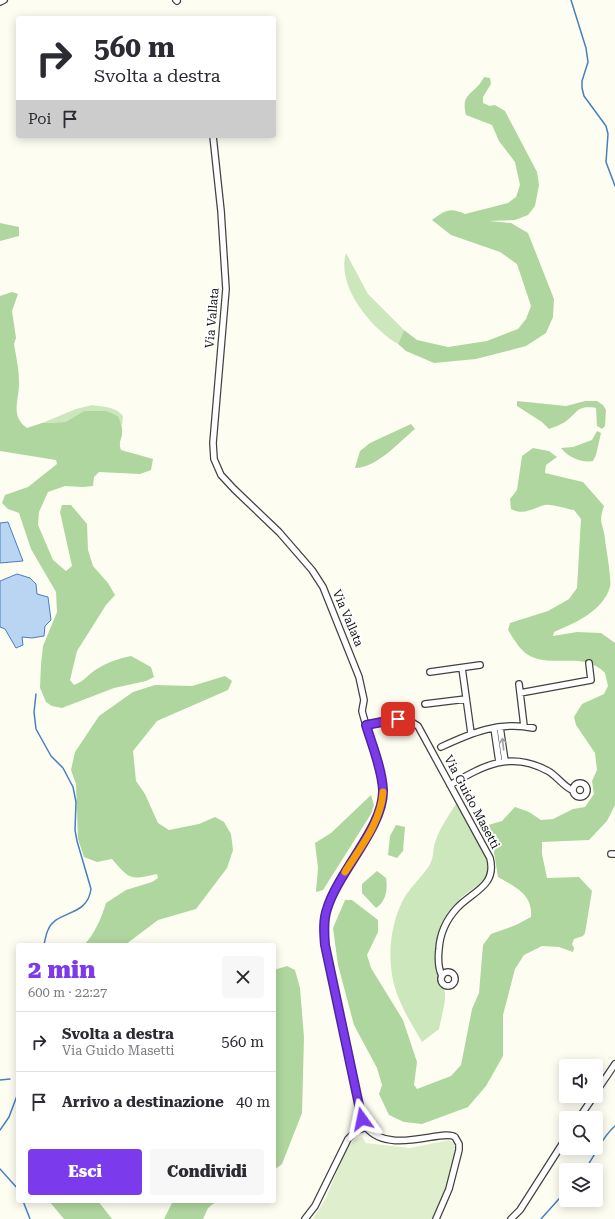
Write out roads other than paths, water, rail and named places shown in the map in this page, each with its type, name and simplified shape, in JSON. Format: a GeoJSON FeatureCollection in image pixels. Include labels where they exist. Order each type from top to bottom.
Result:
{"type":"FeatureCollection","features":[{"type":"Feature","properties":{"kind":"street"},"geometry":{"type":"LineString","coordinates":[[0,2],[4,0]]}},
{"type":"Feature","properties":{"kind":"street","name":"Via Vallata"},"geometry":{"type":"LineString","coordinates":[[213,138],[221,211],[226,288],[213,443],[214,460],[225,479],[279,532],[320,582],[358,673],[363,691],[362,711],[383,789],[381,805],[376,820],[340,880],[326,910],[324,931],[326,953],[362,1119],[366,1127]]}},
{"type":"Feature","properties":{"kind":"street"},"geometry":{"type":"LineString","coordinates":[[520,693],[591,680],[589,663]]}},
{"type":"Feature","properties":{"kind":"street"},"geometry":{"type":"LineString","coordinates":[[430,672],[480,665]]}},
{"type":"Feature","properties":{"kind":"street"},"geometry":{"type":"LineString","coordinates":[[462,668],[471,733]]}},
{"type":"Feature","properties":{"kind":"street"},"geometry":{"type":"LineString","coordinates":[[519,684],[524,726]]}},
{"type":"Feature","properties":{"kind":"street"},"geometry":{"type":"LineString","coordinates":[[425,704],[466,699]]}},
{"type":"Feature","properties":{"kind":"street","name":"Via Guido Masetti"},"geometry":{"type":"LineString","coordinates":[[366,725],[398,719],[405,719],[414,723],[422,733],[487,853],[491,867],[490,877],[486,883],[458,907],[446,925],[439,950],[439,969],[442,976]]}},
{"type":"Feature","properties":{"kind":"street"},"geometry":{"type":"LineString","coordinates":[[441,747],[471,733],[497,727],[524,726],[533,728]]}},
{"type":"Feature","properties":{"kind":"street"},"geometry":{"type":"LineString","coordinates":[[497,727],[502,761]]}},
{"type":"Feature","properties":{"kind":"street"},"geometry":{"type":"LineString","coordinates":[[450,785],[485,766],[502,761],[525,763],[544,769],[554,774],[572,790]]}},
{"type":"Feature","properties":{"kind":"street"},"geometry":{"type":"LineString","coordinates":[[603,1082],[615,1064]]}},
{"type":"Feature","properties":{"kind":"street"},"geometry":{"type":"LineString","coordinates":[[305,1219],[316,1206],[348,1139],[356,1131],[366,1127],[376,1136],[396,1140],[412,1141],[448,1134],[455,1137],[459,1144],[459,1150],[449,1189],[436,1219]]}},
{"type":"Feature","properties":{"kind":"street"},"geometry":{"type":"LineString","coordinates":[[511,1219],[520,1210],[559,1149]]}},
{"type":"Feature","properties":{"kind":"water"},"geometry":{"type":"Polygon","coordinates":[[[8,522],[23,561],[0,563],[0,523],[8,522]]]}},
{"type":"Feature","properties":{"kind":"water"},"geometry":{"type":"Polygon","coordinates":[[[17,574],[30,578],[36,584],[37,594],[48,597],[51,620],[45,626],[44,636],[32,638],[22,637],[23,645],[16,648],[5,629],[0,627],[0,581],[17,574]]]}},
{"type":"Feature","properties":{"kind":"waterway"},"geometry":{"type":"LineString","coordinates":[[571,0],[586,48],[588,62],[582,81],[582,88],[584,96],[606,126],[608,134],[606,162],[615,186]]}},
{"type":"Feature","properties":{"kind":"waterway"},"geometry":{"type":"LineString","coordinates":[[36,694],[34,712],[36,729],[51,756],[63,768],[73,787],[76,802],[75,830],[91,889],[84,905],[52,923],[47,932],[44,943]]}},
{"type":"Feature","properties":{"kind":"waterway"},"geometry":{"type":"LineString","coordinates":[[0,1080],[10,1079]]}},
{"type":"Feature","properties":{"kind":"waterway"},"geometry":{"type":"LineString","coordinates":[[0,1130],[9,1117],[16,1098]]}},
{"type":"Feature","properties":{"kind":"waterway"},"geometry":{"type":"LineString","coordinates":[[589,1163],[602,1141],[615,1126]]}},
{"type":"Feature","properties":{"kind":"waterway"},"geometry":{"type":"LineString","coordinates":[[0,1169],[16,1187]]}},
{"type":"Feature","properties":{"kind":"waterway"},"geometry":{"type":"LineString","coordinates":[[541,1219],[559,1199]]}},
{"type":"Feature","properties":{"kind":"waterway"},"geometry":{"type":"LineString","coordinates":[[24,1203],[30,1219]]}}]}
